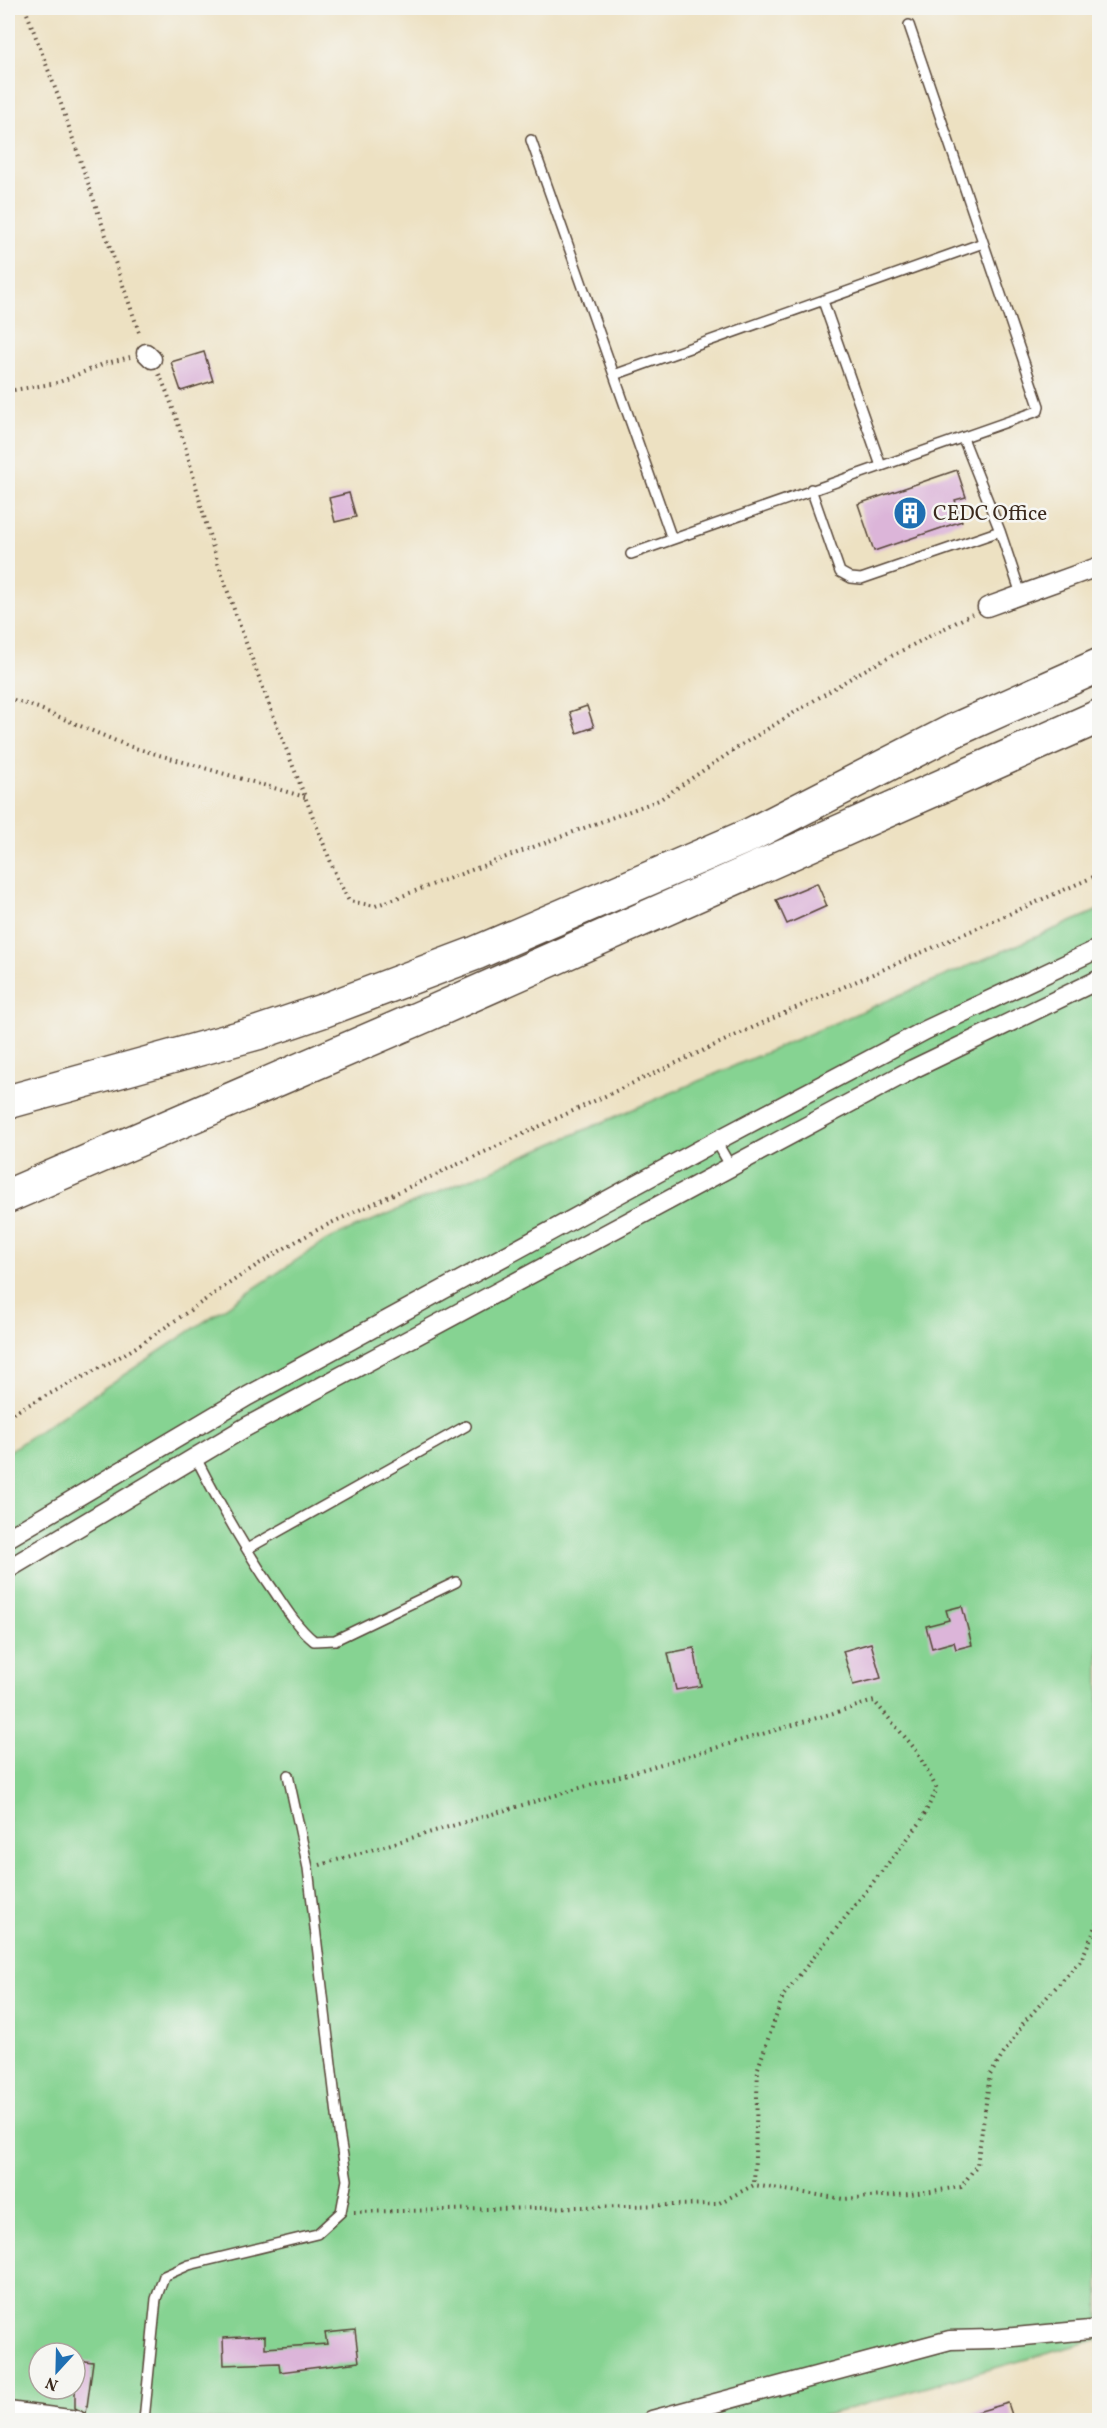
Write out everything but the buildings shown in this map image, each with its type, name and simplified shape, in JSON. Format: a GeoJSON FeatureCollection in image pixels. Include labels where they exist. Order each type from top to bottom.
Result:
{"type":"FeatureCollection","features":[{"type":"Feature","properties":{"kind":"highway"},"geometry":{"type":"LineString","coordinates":[[8,1102],[257,1032],[325,1010],[476,953],[750,835],[955,730],[1100,665]]}},
{"type":"Feature","properties":{"kind":"highway"},"geometry":{"type":"LineString","coordinates":[[8,1196],[392,1030],[1100,716]]}},
{"type":"Feature","properties":{"kind":"street"},"geometry":{"type":"LineString","coordinates":[[987,607],[1100,566]]}},
{"type":"Feature","properties":{"kind":"street"},"geometry":{"type":"LineString","coordinates":[[8,1538],[248,1396],[716,1141],[926,1030],[1100,948]]}},
{"type":"Feature","properties":{"kind":"street"},"geometry":{"type":"LineString","coordinates":[[8,1569],[195,1456],[913,1069],[1100,979]]}},
{"type":"Feature","properties":{"kind":"street"},"geometry":{"type":"LineString","coordinates":[[652,2421],[950,2340],[992,2339],[1100,2329]]}},
{"type":"Feature","properties":{"kind":"street"},"geometry":{"type":"LineString","coordinates":[[8,2411],[77,2421]]}},
{"type":"Feature","properties":{"kind":"lane"},"geometry":{"type":"LineString","coordinates":[[631,554],[1038,411],[1039,406],[909,25]]}},
{"type":"Feature","properties":{"kind":"lane"},"geometry":{"type":"LineString","coordinates":[[531,140],[672,539]]}},
{"type":"Feature","properties":{"kind":"lane"},"geometry":{"type":"LineString","coordinates":[[614,375],[983,243]]}},
{"type":"Feature","properties":{"kind":"lane"},"geometry":{"type":"LineString","coordinates":[[823,301],[881,466]]}},
{"type":"Feature","properties":{"kind":"lane"},"geometry":{"type":"LineString","coordinates":[[963,438],[1000,531],[1021,594]]}},
{"type":"Feature","properties":{"kind":"lane"},"geometry":{"type":"LineString","coordinates":[[811,489],[840,572],[851,578],[861,579],[1000,531]]}},
{"type":"Feature","properties":{"kind":"lane"},"geometry":{"type":"LineString","coordinates":[[716,1141],[731,1167]]}},
{"type":"Feature","properties":{"kind":"lane"},"geometry":{"type":"LineString","coordinates":[[247,1549],[466,1426]]}},
{"type":"Feature","properties":{"kind":"lane"},"geometry":{"type":"LineString","coordinates":[[195,1456],[247,1549],[300,1630],[314,1641],[335,1640],[456,1582]]}},
{"type":"Feature","properties":{"kind":"lane"},"geometry":{"type":"LineString","coordinates":[[144,2421],[151,2335],[156,2299],[164,2276],[189,2265],[317,2234],[341,2212],[347,2180],[339,2132],[308,1868],[288,1775]]}},
{"type":"Feature","properties":{"kind":"path"},"geometry":{"type":"LineString","coordinates":[[25,8],[149,356],[175,409],[216,555],[256,670],[337,878],[349,901],[375,906],[659,800],[743,744],[859,673],[987,607]]}},
{"type":"Feature","properties":{"kind":"path"},"geometry":{"type":"LineString","coordinates":[[8,391],[57,383],[103,364],[149,356]]}},
{"type":"Feature","properties":{"kind":"path"},"geometry":{"type":"LineString","coordinates":[[8,698],[38,708],[128,746],[306,797]]}},
{"type":"Feature","properties":{"kind":"path"},"geometry":{"type":"LineString","coordinates":[[8,1416],[134,1348],[255,1265],[329,1224],[782,1014],[1100,874]]}},
{"type":"Feature","properties":{"kind":"path"},"geometry":{"type":"LineString","coordinates":[[308,1868],[874,1701],[916,1750],[937,1789],[920,1823],[783,1996],[758,2068],[754,2185]]}},
{"type":"Feature","properties":{"kind":"path"},"geometry":{"type":"LineString","coordinates":[[341,2212],[717,2204],[754,2185],[843,2199],[910,2194],[961,2187],[977,2165],[990,2075],[1024,2022],[1081,1960],[1100,1918]]}},
{"type":"Feature","properties":{"kind":"green space"},"geometry":{"type":"Polygon","coordinates":[[[1099,910],[1099,2339],[808,2420],[8,2420],[8,1452],[327,1240],[1099,910]]]}},
{"type":"Feature","properties":{"kind":"place","name":"CEDC Office"},"geometry":{"type":"Point","coordinates":[910,513]}}]}
